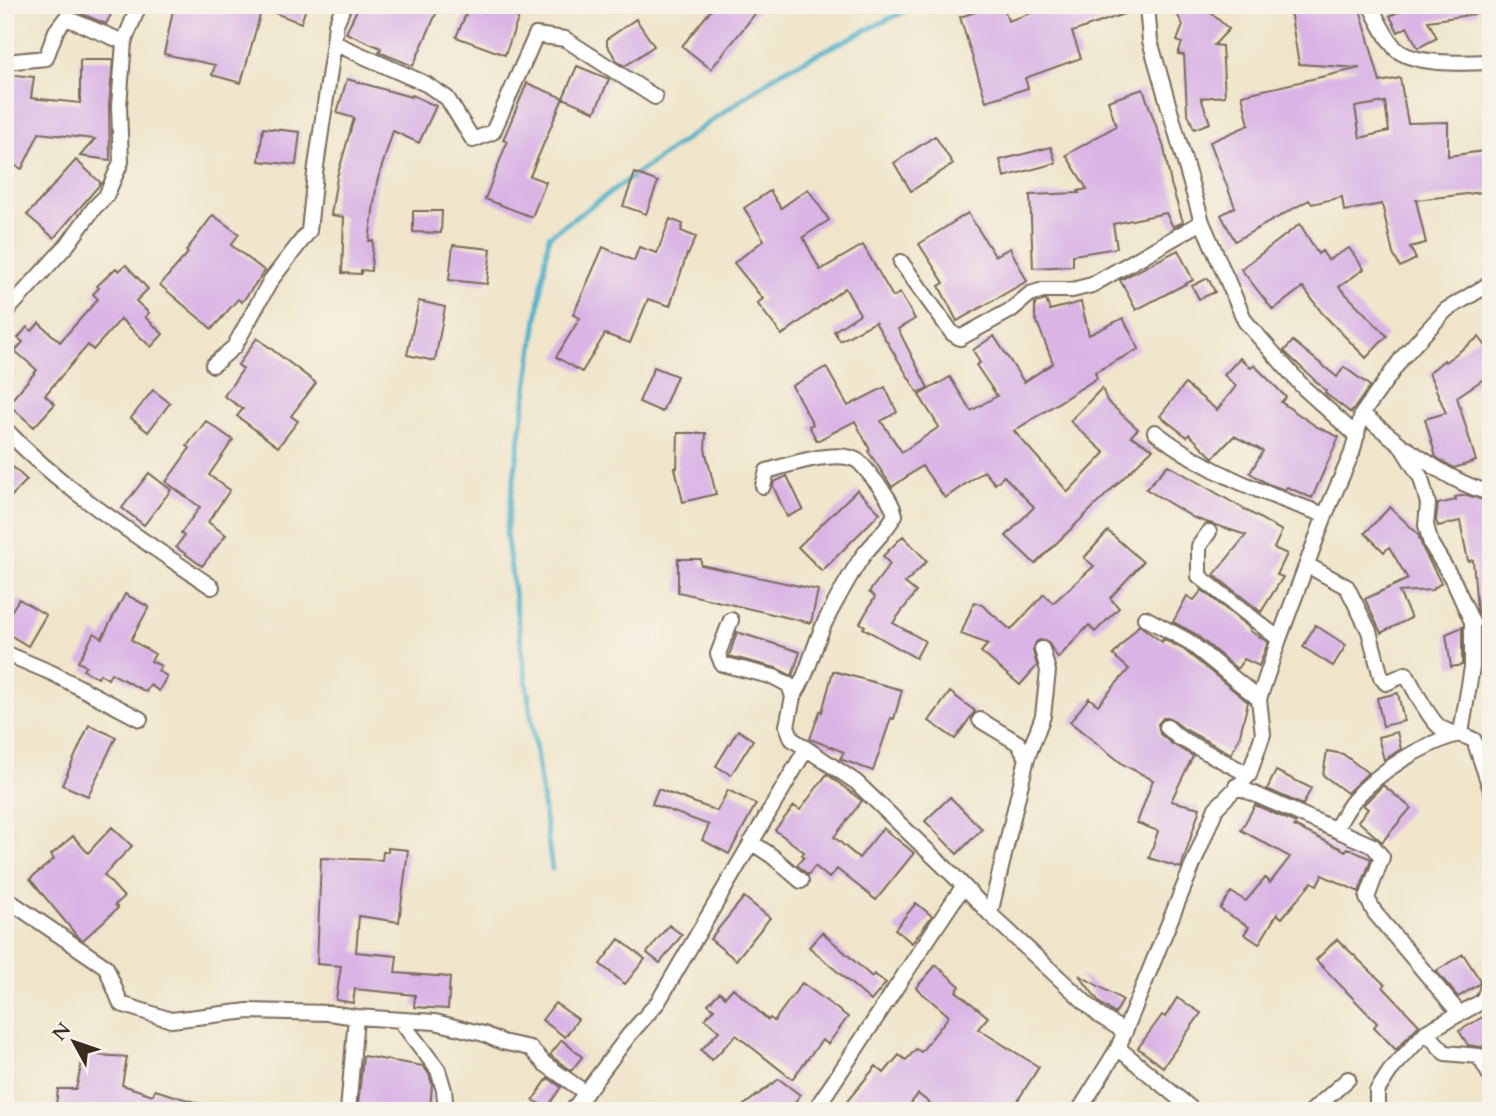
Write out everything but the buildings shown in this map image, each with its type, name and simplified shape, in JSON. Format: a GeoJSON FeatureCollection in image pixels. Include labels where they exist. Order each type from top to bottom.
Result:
{"type":"FeatureCollection","features":[{"type":"Feature","properties":{"kind":"street"},"geometry":{"type":"LineString","coordinates":[[5,313],[68,244],[106,196],[121,162],[119,106],[124,42],[139,5]]}},
{"type":"Feature","properties":{"kind":"street"},"geometry":{"type":"LineString","coordinates":[[213,365],[234,347],[271,280],[309,231],[336,24],[344,5]]}},
{"type":"Feature","properties":{"kind":"street"},"geometry":{"type":"LineString","coordinates":[[1147,5],[1150,41],[1202,222],[1245,321],[1304,388],[1357,436]]}},
{"type":"Feature","properties":{"kind":"street"},"geometry":{"type":"LineString","coordinates":[[1370,5],[1397,50],[1413,58],[1491,62]]}},
{"type":"Feature","properties":{"kind":"street"},"geometry":{"type":"LineString","coordinates":[[5,62],[46,58],[56,31],[66,18],[124,42]]}},
{"type":"Feature","properties":{"kind":"street"},"geometry":{"type":"LineString","coordinates":[[334,43],[426,84],[447,98],[473,140],[493,132],[536,35],[565,39],[655,97]]}},
{"type":"Feature","properties":{"kind":"street"},"geometry":{"type":"LineString","coordinates":[[901,262],[952,333],[960,338],[1011,310],[1030,293],[1072,290],[1092,285],[1202,222]]}},
{"type":"Feature","properties":{"kind":"street"},"geometry":{"type":"LineString","coordinates":[[1079,1111],[1118,1048],[1216,808],[1249,775],[1263,734],[1259,699],[1325,515],[1352,453],[1362,414],[1402,358],[1446,310],[1491,283]]}},
{"type":"Feature","properties":{"kind":"street"},"geometry":{"type":"LineString","coordinates":[[1362,414],[1400,444],[1451,477],[1474,489],[1491,493]]}},
{"type":"Feature","properties":{"kind":"street"},"geometry":{"type":"LineString","coordinates":[[5,429],[30,455],[99,510],[212,587]]}},
{"type":"Feature","properties":{"kind":"street"},"geometry":{"type":"LineString","coordinates":[[1155,432],[1183,454],[1260,493],[1325,515]]}},
{"type":"Feature","properties":{"kind":"street"},"geometry":{"type":"LineString","coordinates":[[1400,444],[1421,478],[1428,504],[1426,525],[1431,544],[1454,582],[1472,622],[1472,667],[1461,733]]}},
{"type":"Feature","properties":{"kind":"street"},"geometry":{"type":"LineString","coordinates":[[763,486],[767,471],[813,458],[848,458],[858,461],[877,483],[892,505],[895,515],[888,528],[864,555],[815,645],[805,679],[793,697],[787,726],[792,739],[856,782],[990,914],[1100,1016],[1125,1032]]}},
{"type":"Feature","properties":{"kind":"street"},"geometry":{"type":"LineString","coordinates":[[1209,532],[1199,546],[1199,576],[1279,639]]}},
{"type":"Feature","properties":{"kind":"street"},"geometry":{"type":"LineString","coordinates":[[1307,565],[1347,587],[1369,631],[1381,677],[1387,683],[1406,674],[1419,699],[1440,727],[1474,740],[1491,790]]}},
{"type":"Feature","properties":{"kind":"street"},"geometry":{"type":"LineString","coordinates":[[1145,618],[1188,641],[1259,699]]}},
{"type":"Feature","properties":{"kind":"street"},"geometry":{"type":"LineString","coordinates":[[731,620],[718,654],[722,664],[774,677],[789,685],[793,697]]}},
{"type":"Feature","properties":{"kind":"street"},"geometry":{"type":"LineString","coordinates":[[990,914],[1027,758],[1043,716],[1048,671],[1042,649]]}},
{"type":"Feature","properties":{"kind":"street"},"geometry":{"type":"LineString","coordinates":[[5,653],[52,673],[140,719]]}},
{"type":"Feature","properties":{"kind":"street"},"geometry":{"type":"LineString","coordinates":[[980,720],[1018,743],[1027,758]]}},
{"type":"Feature","properties":{"kind":"street"},"geometry":{"type":"LineString","coordinates":[[1167,727],[1178,737],[1249,775]]}},
{"type":"Feature","properties":{"kind":"street"},"geometry":{"type":"LineString","coordinates":[[1336,828],[1353,801],[1391,766],[1445,738],[1461,733]]}},
{"type":"Feature","properties":{"kind":"street"},"geometry":{"type":"LineString","coordinates":[[572,1111],[658,1002],[806,749]]}},
{"type":"Feature","properties":{"kind":"street"},"geometry":{"type":"LineString","coordinates":[[1236,786],[1373,846],[1382,857],[1367,898],[1375,913],[1459,1013]]}},
{"type":"Feature","properties":{"kind":"street"},"geometry":{"type":"LineString","coordinates":[[751,842],[802,881]]}},
{"type":"Feature","properties":{"kind":"street"},"geometry":{"type":"LineString","coordinates":[[814,1111],[962,887]]}},
{"type":"Feature","properties":{"kind":"street"},"geometry":{"type":"LineString","coordinates":[[5,898],[106,967],[121,1004],[170,1020],[248,1011],[329,1013],[435,1022],[530,1048],[545,1064],[586,1093]]}},
{"type":"Feature","properties":{"kind":"street"},"geometry":{"type":"LineString","coordinates":[[1377,1111],[1377,1091],[1390,1071],[1426,1032],[1483,1001],[1491,979]]}},
{"type":"Feature","properties":{"kind":"street"},"geometry":{"type":"LineString","coordinates":[[348,1111],[356,1017]]}},
{"type":"Feature","properties":{"kind":"street"},"geometry":{"type":"LineString","coordinates":[[400,1020],[438,1070],[446,1111]]}},
{"type":"Feature","properties":{"kind":"street"},"geometry":{"type":"LineString","coordinates":[[1426,1032],[1445,1053],[1479,1056],[1491,1077]]}},
{"type":"Feature","properties":{"kind":"street"},"geometry":{"type":"LineString","coordinates":[[1118,1048],[1194,1111]]}},
{"type":"Feature","properties":{"kind":"street"},"geometry":{"type":"LineString","coordinates":[[1312,1111],[1348,1079]]}},
{"type":"Feature","properties":{"kind":"waterway"},"geometry":{"type":"LineString","coordinates":[[552,869],[506,533],[549,236],[779,73],[917,5]]}}]}
